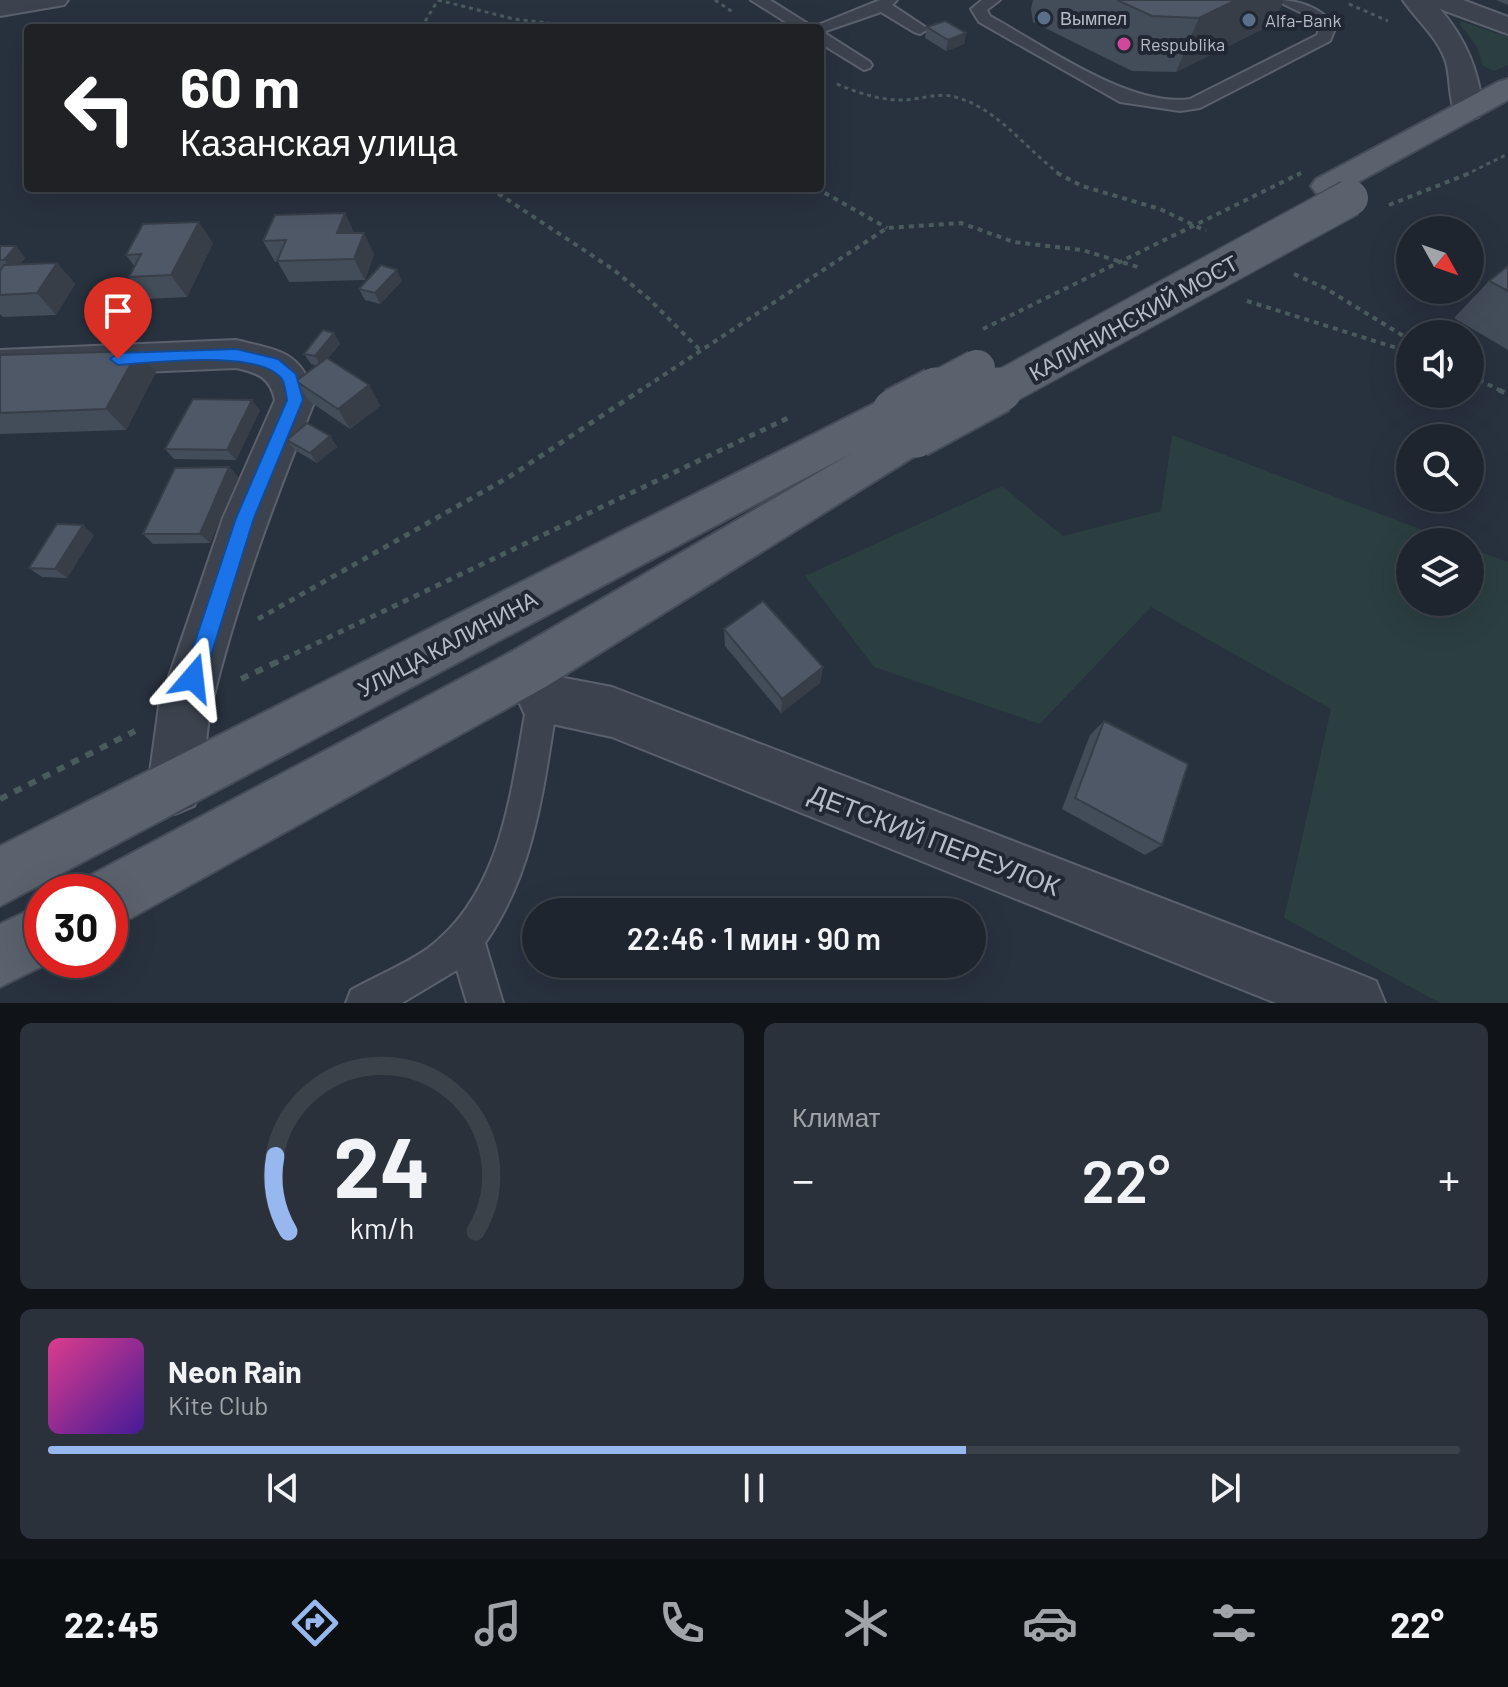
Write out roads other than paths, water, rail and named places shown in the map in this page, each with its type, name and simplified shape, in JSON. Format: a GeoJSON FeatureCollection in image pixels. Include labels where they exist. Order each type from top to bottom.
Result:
{"type":"FeatureCollection","features":[{"type":"Feature","properties":{"kind":"main road"},"geometry":{"type":"LineString","coordinates":[[1326,185],[1508,88]]}},
{"type":"Feature","properties":{"kind":"main road"},"geometry":{"type":"LineString","coordinates":[[1326,185],[1508,116]]}},
{"type":"Feature","properties":{"kind":"main road","name":"КАЛИНИНСКИЙ МОСТ"},"geometry":{"type":"LineString","coordinates":[[906,423],[1326,185]]}},
{"type":"Feature","properties":{"kind":"main road"},"geometry":{"type":"LineString","coordinates":[[128,888],[536,684],[906,423]]}},
{"type":"Feature","properties":{"kind":"main road","name":"УЛИЦА КАЛИНИНА"},"geometry":{"type":"LineString","coordinates":[[0,877],[906,423]]}},
{"type":"Feature","properties":{"kind":"main road"},"geometry":{"type":"LineString","coordinates":[[0,957],[24,944]]}},
{"type":"Feature","properties":{"kind":"street"},"geometry":{"type":"LineString","coordinates":[[0,8],[55,0]]}},
{"type":"Feature","properties":{"kind":"street"},"geometry":{"type":"LineString","coordinates":[[1416,0],[1443,29],[1461,58],[1467,84],[1468,111]]}},
{"type":"Feature","properties":{"kind":"street"},"geometry":{"type":"LineString","coordinates":[[1440,0],[1508,26]]}},
{"type":"Feature","properties":{"kind":"street"},"geometry":{"type":"LineString","coordinates":[[0,364],[236,354],[272,363],[290,378],[295,400],[245,518],[185,706],[175,787]]}},
{"type":"Feature","properties":{"kind":"street","name":"ДЕТСКИЙ ПЕРЕУЛОК"},"geometry":{"type":"LineString","coordinates":[[536,684],[1354,1003]]}},
{"type":"Feature","properties":{"kind":"lane"},"geometry":{"type":"LineString","coordinates":[[759,0],[799,24]]}},
{"type":"Feature","properties":{"kind":"lane"},"geometry":{"type":"LineString","coordinates":[[992,0],[979,9],[984,19],[1126,98],[1180,106],[1194,104],[1324,38],[1328,26],[1309,11],[1283,0]]}},
{"type":"Feature","properties":{"kind":"lane"},"geometry":{"type":"LineString","coordinates":[[824,26],[885,3],[920,29]]}},
{"type":"Feature","properties":{"kind":"lane"},"geometry":{"type":"LineString","coordinates":[[824,39],[864,65]]}},
{"type":"Feature","properties":{"kind":"lane"},"geometry":{"type":"LineString","coordinates":[[364,1003],[442,961],[466,939],[486,914],[506,872],[536,684]]}},
{"type":"Feature","properties":{"kind":"lane"},"geometry":{"type":"LineString","coordinates":[[466,939],[485,1003]]}},
{"type":"Feature","properties":{"kind":"place","name":"Вымпел"},"geometry":{"type":"Point","coordinates":[1044,18]}},
{"type":"Feature","properties":{"kind":"place","name":"Alfa-Bank"},"geometry":{"type":"Point","coordinates":[1249,20]}},
{"type":"Feature","properties":{"kind":"place","name":"Respublika"},"geometry":{"type":"Point","coordinates":[1124,44]}}]}
